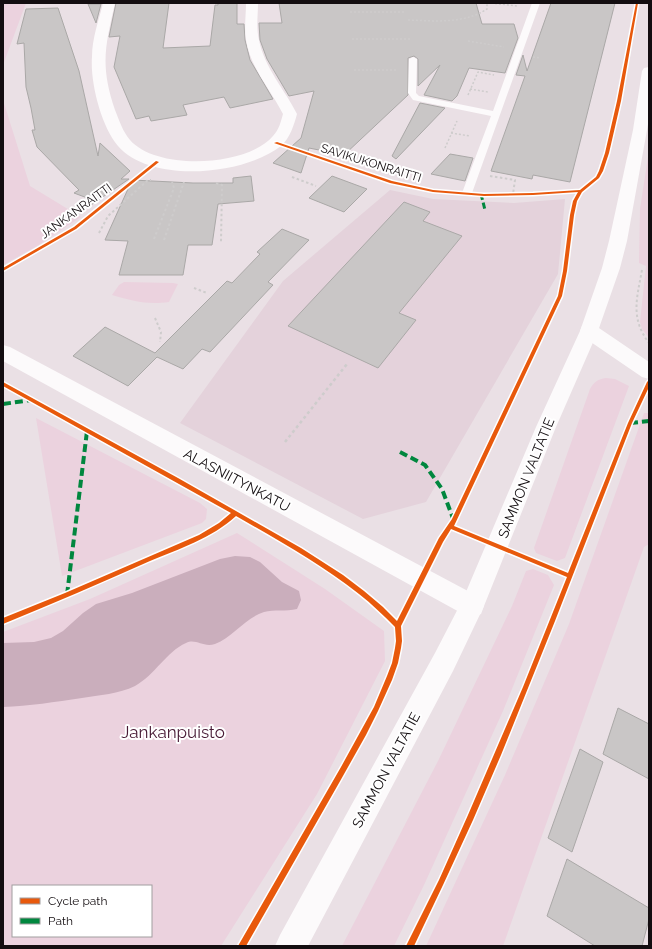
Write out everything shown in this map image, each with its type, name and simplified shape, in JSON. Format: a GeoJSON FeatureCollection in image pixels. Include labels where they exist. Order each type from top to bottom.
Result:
{"type":"FeatureCollection","features":[{"type":"Feature","properties":{"kind":"street"},"geometry":{"type":"LineString","coordinates":[[109,3],[98,56],[99,76],[115,128],[125,144],[141,156],[157,162],[200,166],[237,161],[264,150],[276,143],[286,128],[290,114],[284,100],[266,75],[253,43],[252,3]]}},
{"type":"Feature","properties":{"kind":"street","name":"SAMMON VALTATIE"},"geometry":{"type":"LineString","coordinates":[[291,946],[444,662],[472,606],[546,427],[589,331],[611,268],[618,242],[640,130],[649,71]]}},
{"type":"Feature","properties":{"kind":"street"},"geometry":{"type":"LineString","coordinates":[[589,331],[649,372]]}},
{"type":"Feature","properties":{"kind":"street","name":"ALASNIITYNKATU"},"geometry":{"type":"LineString","coordinates":[[3,352],[472,606]]}},
{"type":"Feature","properties":{"kind":"lane"},"geometry":{"type":"LineString","coordinates":[[467,193],[535,6]]}},
{"type":"Feature","properties":{"kind":"lane"},"geometry":{"type":"LineString","coordinates":[[413,60],[412,93],[416,98],[495,114]]}},
{"type":"Feature","properties":{"kind":"path"},"geometry":{"type":"LineString","coordinates":[[408,20],[463,20],[481,14],[487,9],[487,3]]}},
{"type":"Feature","properties":{"kind":"path"},"geometry":{"type":"LineString","coordinates":[[491,3],[535,6]]}},
{"type":"Feature","properties":{"kind":"path"},"geometry":{"type":"LineString","coordinates":[[350,12],[406,12]]}},
{"type":"Feature","properties":{"kind":"path"},"geometry":{"type":"LineString","coordinates":[[352,39],[410,39]]}},
{"type":"Feature","properties":{"kind":"path"},"geometry":{"type":"LineString","coordinates":[[468,41],[518,50]]}},
{"type":"Feature","properties":{"kind":"path"},"geometry":{"type":"LineString","coordinates":[[354,70],[413,70]]}},
{"type":"Feature","properties":{"kind":"path"},"geometry":{"type":"LineString","coordinates":[[445,148],[478,72],[508,77]]}},
{"type":"Feature","properties":{"kind":"path"},"geometry":{"type":"LineString","coordinates":[[474,173],[515,180],[513,194]]}},
{"type":"Feature","properties":{"kind":"path"},"geometry":{"type":"LineString","coordinates":[[292,177],[316,186]]}},
{"type":"Feature","properties":{"kind":"path"},"geometry":{"type":"LineString","coordinates":[[99,233],[108,216],[148,180],[154,180]]}},
{"type":"Feature","properties":{"kind":"path"},"geometry":{"type":"LineString","coordinates":[[154,239],[174,188],[172,182],[166,180]]}},
{"type":"Feature","properties":{"kind":"path"},"geometry":{"type":"LineString","coordinates":[[164,240],[183,182],[188,180]]}},
{"type":"Feature","properties":{"kind":"path"},"geometry":{"type":"LineString","coordinates":[[210,180],[222,185],[222,242]]}},
{"type":"Feature","properties":{"kind":"path"},"geometry":{"type":"LineString","coordinates":[[506,194],[519,194]]}},
{"type":"Feature","properties":{"kind":"path"},"geometry":{"type":"LineString","coordinates":[[642,270],[635,314],[638,326],[649,343]]}},
{"type":"Feature","properties":{"kind":"path"},"geometry":{"type":"LineString","coordinates":[[194,288],[207,293]]}},
{"type":"Feature","properties":{"kind":"path"},"geometry":{"type":"LineString","coordinates":[[155,318],[161,332],[160,342]]}},
{"type":"Feature","properties":{"kind":"path"},"geometry":{"type":"LineString","coordinates":[[285,442],[347,364]]}},
{"type":"Feature","properties":{"kind":"shaded area"},"geometry":{"type":"Polygon","coordinates":[[[390,190],[433,199],[514,203],[565,199],[558,274],[426,502],[363,519],[180,423],[283,281],[390,190]]]}},
{"type":"Feature","properties":{"kind":"shaded area"},"geometry":{"type":"Polygon","coordinates":[[[235,556],[250,557],[260,562],[282,582],[299,591],[301,600],[297,609],[264,612],[257,615],[228,637],[215,644],[207,645],[193,642],[186,643],[172,652],[149,676],[129,689],[109,694],[62,701],[3,707],[3,643],[34,642],[51,638],[63,631],[83,613],[96,604],[132,593],[220,559],[235,556]]]}},
{"type":"Feature","properties":{"kind":"green space"},"geometry":{"type":"Polygon","coordinates":[[[3,3],[26,3],[3,65],[3,3]]]}},
{"type":"Feature","properties":{"kind":"green space"},"geometry":{"type":"Polygon","coordinates":[[[3,100],[30,186],[81,217],[37,246],[3,265],[3,100]]]}},
{"type":"Feature","properties":{"kind":"green space"},"geometry":{"type":"Polygon","coordinates":[[[649,150],[649,338],[642,329],[640,322],[646,266],[639,263],[640,209],[649,150]]]}},
{"type":"Feature","properties":{"kind":"green space"},"geometry":{"type":"Polygon","coordinates":[[[124,282],[178,284],[169,302],[147,303],[112,295],[119,285],[124,282]]]}},
{"type":"Feature","properties":{"kind":"green space"},"geometry":{"type":"Polygon","coordinates":[[[606,378],[615,379],[629,386],[565,558],[557,561],[536,553],[534,548],[590,389],[596,381],[606,378]]]}},
{"type":"Feature","properties":{"kind":"green space"},"geometry":{"type":"Polygon","coordinates":[[[644,413],[649,413],[649,544],[644,547],[503,946],[426,946],[505,775],[569,624],[644,413]]]}},
{"type":"Feature","properties":{"kind":"green space"},"geometry":{"type":"Polygon","coordinates":[[[36,418],[200,503],[207,509],[206,519],[202,523],[62,576],[36,418]]]}},
{"type":"Feature","properties":{"kind":"green space","name":"Jankanpuisto"},"geometry":{"type":"Polygon","coordinates":[[[237,533],[325,589],[384,631],[385,661],[317,794],[221,946],[3,946],[3,632],[90,599],[237,533]]]}},
{"type":"Feature","properties":{"kind":"green space"},"geometry":{"type":"Polygon","coordinates":[[[533,569],[548,575],[554,585],[503,711],[424,885],[394,946],[342,946],[438,761],[512,606],[526,571],[533,569]]]}},
{"type":"Feature","properties":{"kind":"building"},"geometry":{"type":"Polygon","coordinates":[[[116,3],[169,3],[163,48],[210,46],[215,5],[218,5],[218,3],[237,3],[237,24],[244,24],[245,40],[250,60],[273,99],[230,108],[224,97],[183,105],[187,115],[151,121],[149,116],[136,119],[114,67],[120,36],[109,37],[116,3]]]}},
{"type":"Feature","properties":{"kind":"building"},"geometry":{"type":"Polygon","coordinates":[[[279,3],[476,3],[482,24],[514,24],[518,38],[505,73],[469,68],[457,96],[452,101],[424,95],[440,65],[418,86],[418,59],[414,56],[408,58],[408,95],[344,155],[309,148],[301,173],[273,163],[301,138],[314,91],[289,96],[267,59],[260,40],[259,23],[282,23],[279,3]]]}},
{"type":"Feature","properties":{"kind":"building"},"geometry":{"type":"Polygon","coordinates":[[[551,3],[615,3],[570,182],[533,175],[532,179],[491,171],[525,76],[516,75],[523,55],[527,71],[551,3]]]}},
{"type":"Feature","properties":{"kind":"building"},"geometry":{"type":"Polygon","coordinates":[[[88,4],[101,4],[96,23],[88,4]]]}},
{"type":"Feature","properties":{"kind":"building"},"geometry":{"type":"Polygon","coordinates":[[[58,8],[79,71],[98,156],[100,143],[130,171],[121,179],[129,179],[88,207],[90,199],[74,193],[79,190],[37,147],[32,130],[35,130],[26,87],[24,43],[17,44],[26,9],[58,8]]]}},
{"type":"Feature","properties":{"kind":"building"},"geometry":{"type":"Polygon","coordinates":[[[420,103],[445,108],[396,159],[392,156],[420,103]]]}},
{"type":"Feature","properties":{"kind":"building"},"geometry":{"type":"Polygon","coordinates":[[[450,154],[473,158],[465,181],[431,174],[450,154]]]}},
{"type":"Feature","properties":{"kind":"building"},"geometry":{"type":"Polygon","coordinates":[[[251,176],[254,201],[218,204],[212,245],[188,245],[183,275],[119,275],[128,241],[105,240],[132,180],[233,183],[233,178],[251,176]]]}},
{"type":"Feature","properties":{"kind":"building"},"geometry":{"type":"Polygon","coordinates":[[[332,176],[367,189],[344,212],[309,198],[332,176]]]}},
{"type":"Feature","properties":{"kind":"building"},"geometry":{"type":"Polygon","coordinates":[[[404,202],[430,212],[423,221],[462,236],[399,313],[416,320],[378,368],[288,326],[404,202]]]}},
{"type":"Feature","properties":{"kind":"building"},"geometry":{"type":"Polygon","coordinates":[[[282,229],[309,240],[268,282],[273,285],[210,352],[202,349],[183,369],[157,357],[128,386],[73,356],[105,327],[155,353],[227,281],[232,283],[260,254],[257,252],[282,229]]]}},
{"type":"Feature","properties":{"kind":"building"},"geometry":{"type":"Polygon","coordinates":[[[618,708],[649,724],[649,779],[603,754],[618,708]]]}},
{"type":"Feature","properties":{"kind":"building"},"geometry":{"type":"Polygon","coordinates":[[[580,749],[603,762],[572,852],[548,838],[580,749]]]}},
{"type":"Feature","properties":{"kind":"building"},"geometry":{"type":"Polygon","coordinates":[[[567,859],[649,908],[649,919],[642,946],[595,946],[547,916],[567,859]]]}},
{"type":"Feature","properties":{"kind":"marked path"},"geometry":{"type":"LineString","coordinates":[[481,194],[485,210]]}},
{"type":"Feature","properties":{"kind":"marked path"},"geometry":{"type":"LineString","coordinates":[[3,404],[31,400]]}},
{"type":"Feature","properties":{"kind":"marked path"},"geometry":{"type":"LineString","coordinates":[[630,423],[649,421]]}},
{"type":"Feature","properties":{"kind":"marked path"},"geometry":{"type":"LineString","coordinates":[[67,595],[87,431]]}},
{"type":"Feature","properties":{"kind":"marked path"},"geometry":{"type":"LineString","coordinates":[[400,452],[425,465],[442,489],[454,521]]}},
{"type":"Feature","properties":{"kind":"cycle path"},"geometry":{"type":"LineString","coordinates":[[242,946],[302,843],[376,709],[395,663],[399,641],[398,626],[441,540],[454,521],[560,296],[575,201],[581,191],[597,178],[607,153],[619,101],[637,3]]}},
{"type":"Feature","properties":{"kind":"cycle path","name":"SAVIKUKONRAITTI"},"geometry":{"type":"LineString","coordinates":[[276,143],[391,182],[433,191],[484,195],[581,191]]}},
{"type":"Feature","properties":{"kind":"cycle path","name":"JANKANRAITTI"},"geometry":{"type":"LineString","coordinates":[[3,270],[75,228],[157,162]]}},
{"type":"Feature","properties":{"kind":"cycle path"},"geometry":{"type":"LineString","coordinates":[[410,946],[441,882],[499,753],[630,423],[649,382]]}},
{"type":"Feature","properties":{"kind":"cycle path"},"geometry":{"type":"LineString","coordinates":[[3,384],[299,549],[362,592],[398,626]]}},
{"type":"Feature","properties":{"kind":"cycle path"},"geometry":{"type":"LineString","coordinates":[[3,621],[67,595],[206,534],[226,521],[235,513]]}},
{"type":"Feature","properties":{"kind":"cycle path"},"geometry":{"type":"LineString","coordinates":[[451,527],[570,576]]}}]}
